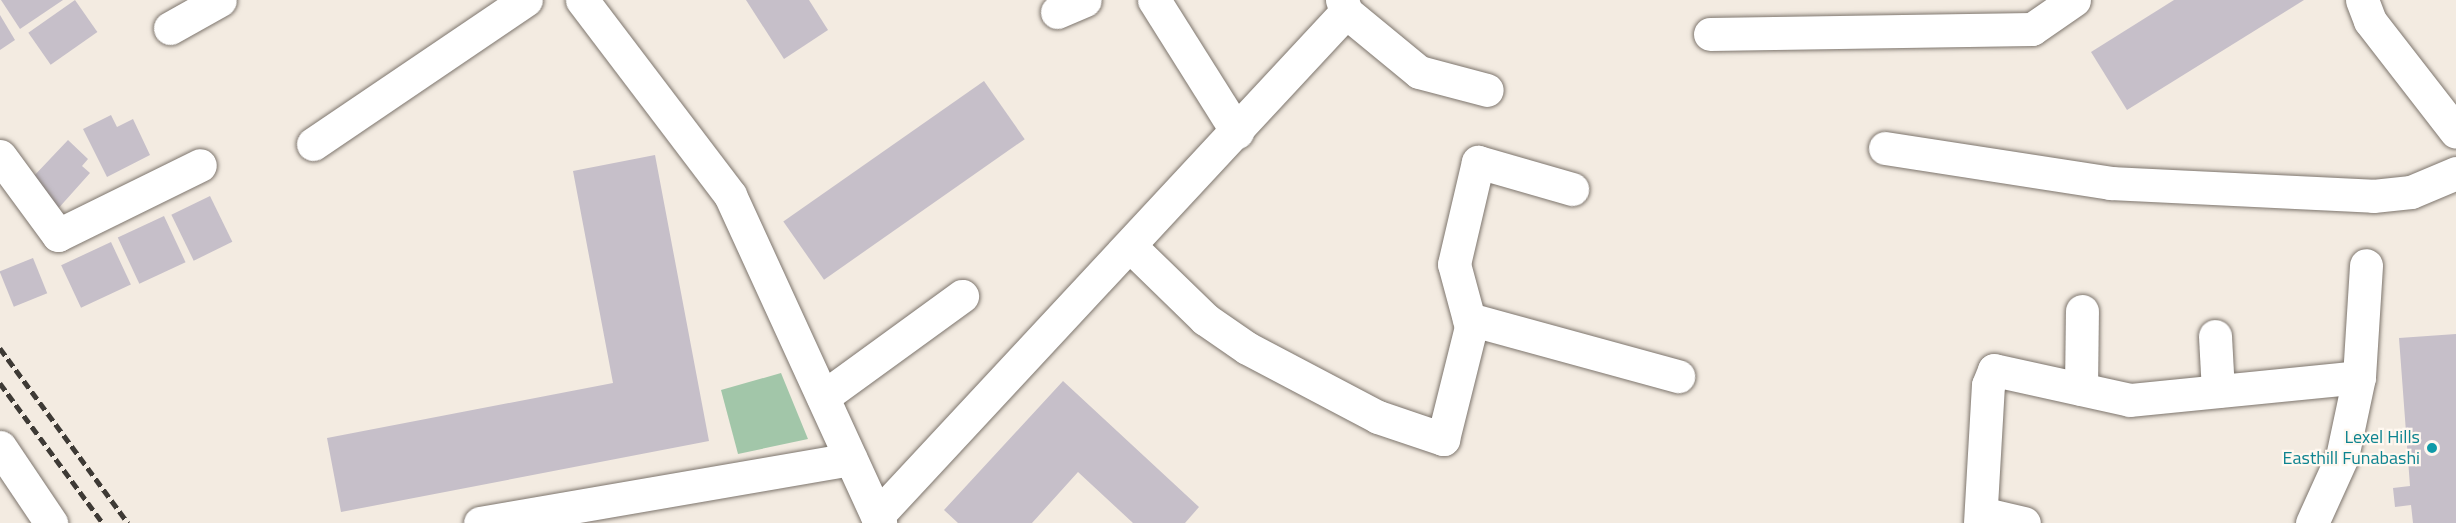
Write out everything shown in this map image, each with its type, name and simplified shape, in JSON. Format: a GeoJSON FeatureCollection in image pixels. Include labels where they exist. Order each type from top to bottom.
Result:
{"type":"FeatureCollection","features":[{"type":"Feature","properties":{"kind":"street"},"geometry":{"type":"LineString","coordinates":[[170,28],[220,0]]}},
{"type":"Feature","properties":{"kind":"street"},"geometry":{"type":"LineString","coordinates":[[313,144],[526,0]]}},
{"type":"Feature","properties":{"kind":"street"},"geometry":{"type":"LineString","coordinates":[[582,0],[730,195],[879,519],[1237,132],[1344,6],[1419,72],[1487,90]]}},
{"type":"Feature","properties":{"kind":"street"},"geometry":{"type":"LineString","coordinates":[[1154,0],[1237,132]]}},
{"type":"Feature","properties":{"kind":"street"},"geometry":{"type":"LineString","coordinates":[[1710,34],[2032,29],[2074,0]]}},
{"type":"Feature","properties":{"kind":"street"},"geometry":{"type":"LineString","coordinates":[[2362,0],[2370,21],[2456,132]]}},
{"type":"Feature","properties":{"kind":"street"},"geometry":{"type":"LineString","coordinates":[[1885,148],[2110,183],[2373,196],[2411,192],[2456,173]]}},
{"type":"Feature","properties":{"kind":"street"},"geometry":{"type":"LineString","coordinates":[[0,156],[58,235],[200,165]]}},
{"type":"Feature","properties":{"kind":"street"},"geometry":{"type":"LineString","coordinates":[[1130,246],[1204,319],[1247,348],[1378,417],[1443,439],[1469,319],[1454,264],[1478,162],[1572,189]]}},
{"type":"Feature","properties":{"kind":"street"},"geometry":{"type":"LineString","coordinates":[[2312,523],[2342,457],[2359,377],[2366,265]]}},
{"type":"Feature","properties":{"kind":"street"},"geometry":{"type":"LineString","coordinates":[[823,397],[962,296]]}},
{"type":"Feature","properties":{"kind":"street"},"geometry":{"type":"LineString","coordinates":[[2081,389],[2082,311]]}},
{"type":"Feature","properties":{"kind":"street"},"geometry":{"type":"LineString","coordinates":[[1469,319],[1678,376]]}},
{"type":"Feature","properties":{"kind":"street"},"geometry":{"type":"LineString","coordinates":[[2215,336],[2218,391]]}},
{"type":"Feature","properties":{"kind":"street"},"geometry":{"type":"LineString","coordinates":[[2024,523],[1980,518],[1988,386],[1994,370],[2130,400],[2359,377]]}},
{"type":"Feature","properties":{"kind":"street"},"geometry":{"type":"LineString","coordinates":[[0,447],[51,523]]}},
{"type":"Feature","properties":{"kind":"street"},"geometry":{"type":"LineString","coordinates":[[480,523],[851,459]]}},
{"type":"Feature","properties":{"kind":"green space"},"geometry":{"type":"Polygon","coordinates":[[[781,373],[808,439],[738,454],[721,390],[781,373]]]}},
{"type":"Feature","properties":{"kind":"building"},"geometry":{"type":"Polygon","coordinates":[[[1,0],[63,0],[20,29],[1,0]]]}},
{"type":"Feature","properties":{"kind":"building"},"geometry":{"type":"Polygon","coordinates":[[[75,0],[97,32],[51,65],[28,33],[75,0]]]}},
{"type":"Feature","properties":{"kind":"building"},"geometry":{"type":"Polygon","coordinates":[[[746,0],[809,0],[828,30],[784,59],[746,0]]]}},
{"type":"Feature","properties":{"kind":"building"},"geometry":{"type":"Polygon","coordinates":[[[2174,0],[2304,0],[2127,110],[2091,52],[2174,0]]]}},
{"type":"Feature","properties":{"kind":"building"},"geometry":{"type":"Polygon","coordinates":[[[0,15],[15,40],[0,50],[0,15]]]}},
{"type":"Feature","properties":{"kind":"building"},"geometry":{"type":"Polygon","coordinates":[[[984,81],[1025,139],[824,280],[783,222],[984,81]]]}},
{"type":"Feature","properties":{"kind":"building"},"geometry":{"type":"Polygon","coordinates":[[[111,115],[117,127],[133,119],[150,155],[107,177],[83,129],[111,115]]]}},
{"type":"Feature","properties":{"kind":"building"},"geometry":{"type":"Polygon","coordinates":[[[68,140],[88,159],[82,166],[90,173],[56,211],[32,178],[68,140]]]}},
{"type":"Feature","properties":{"kind":"building"},"geometry":{"type":"Polygon","coordinates":[[[655,155],[709,441],[341,512],[327,438],[613,383],[573,171],[655,155]]]}},
{"type":"Feature","properties":{"kind":"building"},"geometry":{"type":"Polygon","coordinates":[[[210,196],[232,242],[194,261],[171,215],[210,196]]]}},
{"type":"Feature","properties":{"kind":"building"},"geometry":{"type":"Polygon","coordinates":[[[164,216],[186,262],[139,284],[118,238],[164,216]]]}},
{"type":"Feature","properties":{"kind":"building"},"geometry":{"type":"Polygon","coordinates":[[[111,242],[131,285],[81,308],[61,265],[111,242]]]}},
{"type":"Feature","properties":{"kind":"building"},"geometry":{"type":"Polygon","coordinates":[[[33,258],[47,293],[14,307],[0,271],[33,258]]]}},
{"type":"Feature","properties":{"kind":"building","name":"Lexel Hills Easthill Funabashi"},"geometry":{"type":"Polygon","coordinates":[[[2456,334],[2456,523],[2413,523],[2411,505],[2395,507],[2393,488],[2410,486],[2399,338],[2456,334]]]}},
{"type":"Feature","properties":{"kind":"building"},"geometry":{"type":"Polygon","coordinates":[[[1063,381],[1199,507],[1185,523],[1133,523],[1078,472],[1032,523],[958,523],[944,510],[1063,381]]]}},
{"type":"Feature","properties":{"kind":"railway"},"geometry":{"type":"LineString","coordinates":[[0,348],[128,523]]}},
{"type":"Feature","properties":{"kind":"railway"},"geometry":{"type":"LineString","coordinates":[[0,383],[103,523]]}},
{"type":"Feature","properties":{"kind":"place","name":"Lexel Hills Easthill Funabashi"},"geometry":{"type":"Point","coordinates":[2432,448]}}]}
